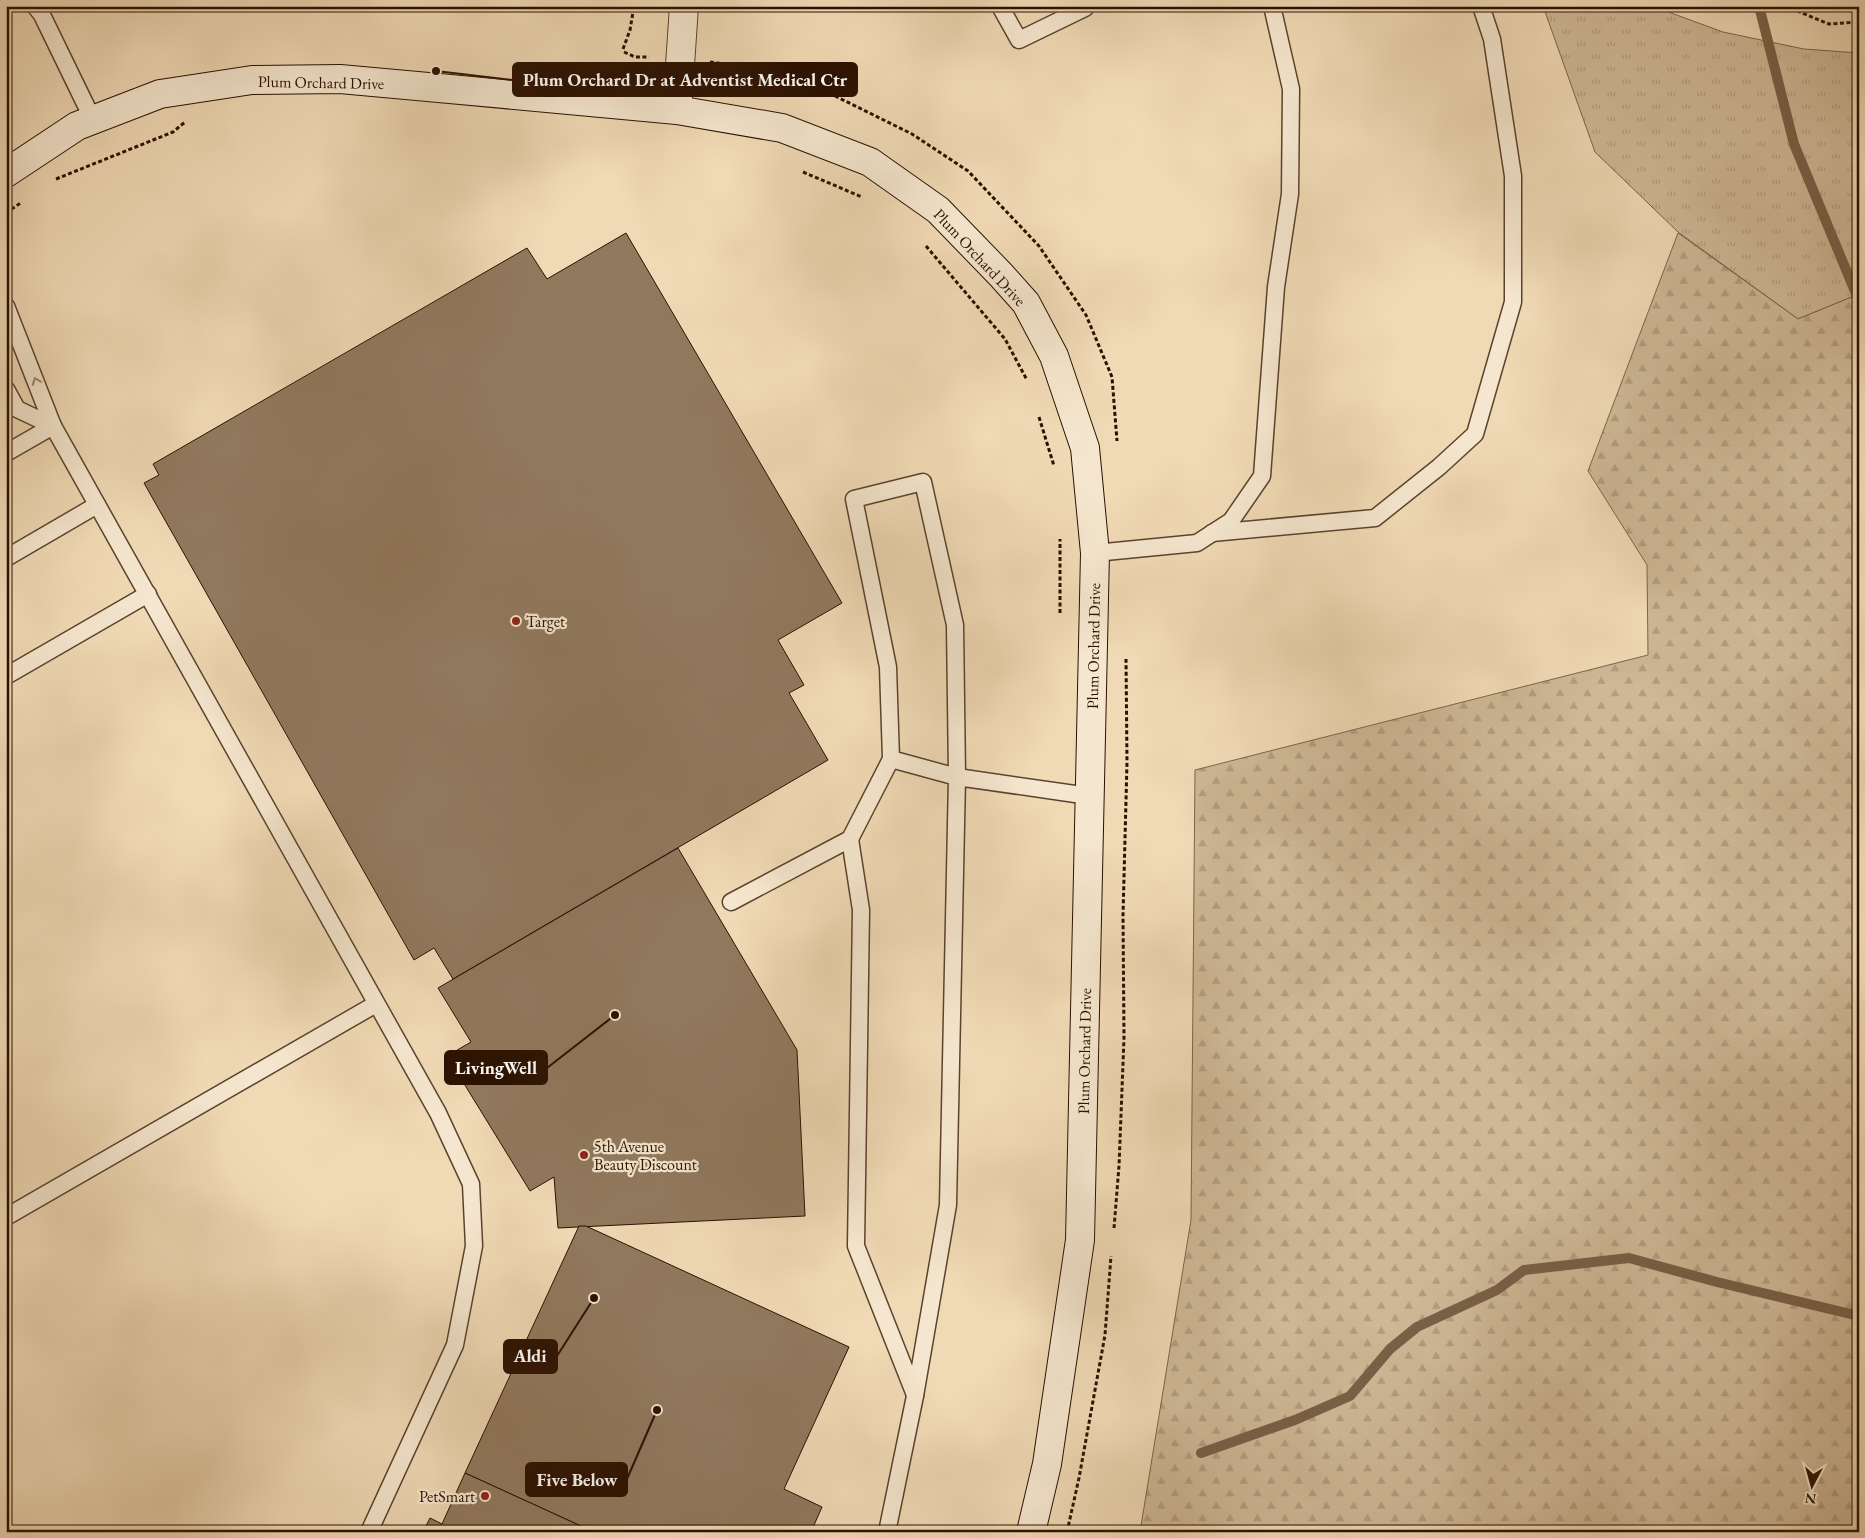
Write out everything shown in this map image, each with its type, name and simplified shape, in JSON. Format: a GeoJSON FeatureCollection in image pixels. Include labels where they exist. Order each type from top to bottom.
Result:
{"type":"FeatureCollection","features":[{"type":"Feature","properties":{"kind":"street"},"geometry":{"type":"LineString","coordinates":[[677,110],[684,6]]}},
{"type":"Feature","properties":{"kind":"street","name":"Plum Orchard Drive"},"geometry":{"type":"LineString","coordinates":[[6,173],[77,126],[160,94],[252,80],[340,79],[677,110],[782,128],[870,162],[938,210],[1026,303],[1054,356],[1085,448],[1095,553],[1080,1240],[1047,1464],[1031,1532]]}},
{"type":"Feature","properties":{"kind":"lane"},"geometry":{"type":"LineString","coordinates":[[36,6],[93,120]]}},
{"type":"Feature","properties":{"kind":"lane"},"geometry":{"type":"LineString","coordinates":[[1000,6],[1019,40],[1085,8],[1085,6]]}},
{"type":"Feature","properties":{"kind":"lane"},"geometry":{"type":"LineString","coordinates":[[1095,553],[1198,543],[1231,521],[1262,476],[1276,287],[1290,194],[1291,89],[1272,6]]}},
{"type":"Feature","properties":{"kind":"lane"},"geometry":{"type":"LineString","coordinates":[[1212,533],[1375,518],[1439,467],[1475,434],[1513,302],[1514,176],[1492,39],[1481,6]]}},
{"type":"Feature","properties":{"kind":"lane"},"geometry":{"type":"LineString","coordinates":[[6,306],[53,426],[438,1113],[471,1184],[474,1246],[455,1345],[368,1532]]}},
{"type":"Feature","properties":{"kind":"lane"},"geometry":{"type":"LineString","coordinates":[[6,389],[17,409],[53,426]]}},
{"type":"Feature","properties":{"kind":"lane"},"geometry":{"type":"LineString","coordinates":[[6,452],[53,426]]}},
{"type":"Feature","properties":{"kind":"lane"},"geometry":{"type":"LineString","coordinates":[[731,902],[850,839],[891,759],[888,667],[854,499],[923,482],[955,624],[957,777],[948,1205],[915,1396],[887,1532]]}},
{"type":"Feature","properties":{"kind":"lane"},"geometry":{"type":"LineString","coordinates":[[6,558],[97,505]]}},
{"type":"Feature","properties":{"kind":"lane"},"geometry":{"type":"LineString","coordinates":[[6,676],[148,594]]}},
{"type":"Feature","properties":{"kind":"lane"},"geometry":{"type":"LineString","coordinates":[[891,759],[957,777],[1089,796]]}},
{"type":"Feature","properties":{"kind":"lane"},"geometry":{"type":"LineString","coordinates":[[850,839],[861,910],[856,1246],[915,1396]]}},
{"type":"Feature","properties":{"kind":"lane"},"geometry":{"type":"LineString","coordinates":[[6,1217],[376,1004]]}},
{"type":"Feature","properties":{"kind":"path"},"geometry":{"type":"LineString","coordinates":[[634,6],[624,51],[634,57]]}},
{"type":"Feature","properties":{"kind":"path"},"geometry":{"type":"LineString","coordinates":[[1785,6],[1829,24],[1859,22]]}},
{"type":"Feature","properties":{"kind":"path"},"geometry":{"type":"LineString","coordinates":[[48,182],[173,132],[187,120]]}},
{"type":"Feature","properties":{"kind":"path"},"geometry":{"type":"LineString","coordinates":[[802,172],[868,201]]}},
{"type":"Feature","properties":{"kind":"path"},"geometry":{"type":"LineString","coordinates":[[6,213],[27,198]]}},
{"type":"Feature","properties":{"kind":"path"},"geometry":{"type":"LineString","coordinates":[[922,240],[1005,338],[1030,386]]}},
{"type":"Feature","properties":{"kind":"path"},"geometry":{"type":"LineString","coordinates":[[1038,414],[1055,471]]}},
{"type":"Feature","properties":{"kind":"path"},"geometry":{"type":"LineString","coordinates":[[1060,530],[1060,619]]}},
{"type":"Feature","properties":{"kind":"green space"},"geometry":{"type":"Polygon","coordinates":[[[1543,6],[1652,6],[1723,32],[1804,49],[1859,53],[1859,294],[1798,319],[1678,232],[1595,152],[1543,6]]]}},
{"type":"Feature","properties":{"kind":"green space"},"geometry":{"type":"Polygon","coordinates":[[[1678,233],[1798,319],[1859,294],[1859,1532],[1140,1532],[1191,1220],[1195,770],[1648,655],[1647,565],[1588,471],[1678,233]]]}},
{"type":"Feature","properties":{"kind":"building","name":"Target"},"geometry":{"type":"Polygon","coordinates":[[[626,233],[842,603],[778,640],[804,685],[789,693],[828,760],[453,979],[434,948],[414,960],[144,483],[159,475],[153,464],[527,248],[547,279],[626,233]]]}},
{"type":"Feature","properties":{"kind":"building"},"geometry":{"type":"Polygon","coordinates":[[[678,848],[797,1050],[805,1216],[558,1228],[554,1177],[530,1191],[447,1056],[471,1042],[438,988],[678,848]]]}},
{"type":"Feature","properties":{"kind":"building"},"geometry":{"type":"Polygon","coordinates":[[[579,1226],[586,1226],[849,1347],[784,1489],[822,1507],[811,1532],[594,1532],[465,1473],[579,1226]]]}},
{"type":"Feature","properties":{"kind":"building","name":"PetSmart"},"geometry":{"type":"Polygon","coordinates":[[[465,1473],[594,1532],[423,1532],[430,1518],[442,1524],[465,1473]]]}},
{"type":"Feature","properties":{"kind":"waterway"},"geometry":{"type":"LineString","coordinates":[[1759,6],[1794,144],[1859,301]]}},
{"type":"Feature","properties":{"kind":"waterway"},"geometry":{"type":"LineString","coordinates":[[1201,1453],[1295,1420],[1350,1396],[1390,1349],[1417,1327],[1497,1290],[1524,1270],[1629,1258],[1717,1282],[1859,1316]]}},
{"type":"Feature","properties":{"kind":"place","name":"Plum Orchard Dr at Adventist Medical Ctr"},"geometry":{"type":"Point","coordinates":[436,71]}},
{"type":"Feature","properties":{"kind":"place","name":"Target"},"geometry":{"type":"Point","coordinates":[516,621]}},
{"type":"Feature","properties":{"kind":"place","name":"LivingWell"},"geometry":{"type":"Point","coordinates":[615,1015]}},
{"type":"Feature","properties":{"kind":"place","name":"5th Avenue Beauty Discount"},"geometry":{"type":"Point","coordinates":[584,1155]}},
{"type":"Feature","properties":{"kind":"place","name":"Aldi"},"geometry":{"type":"Point","coordinates":[594,1298]}},
{"type":"Feature","properties":{"kind":"place","name":"Five Below"},"geometry":{"type":"Point","coordinates":[657,1410]}},
{"type":"Feature","properties":{"kind":"place","name":"PetSmart"},"geometry":{"type":"Point","coordinates":[485,1496]}}]}
